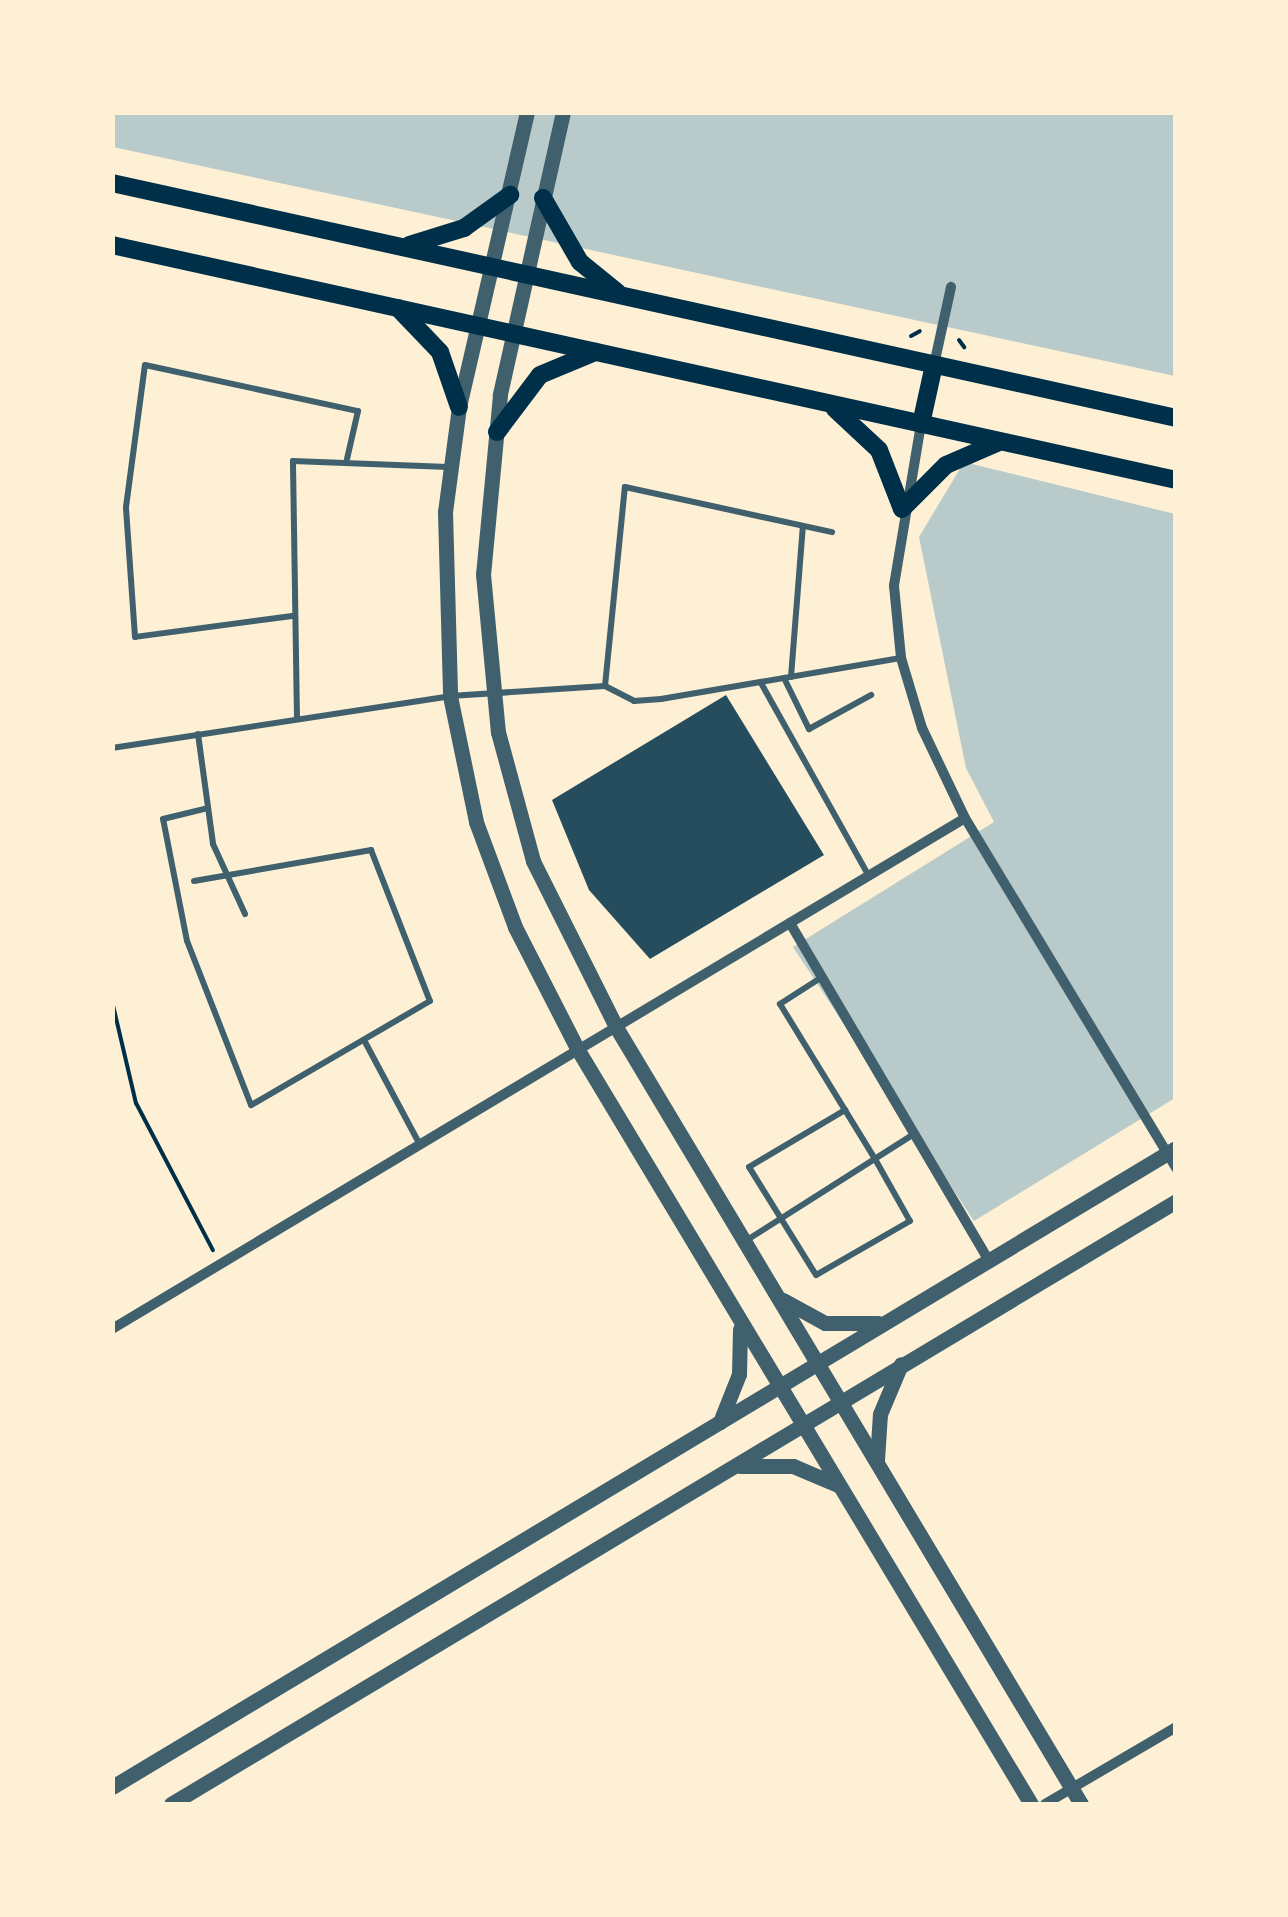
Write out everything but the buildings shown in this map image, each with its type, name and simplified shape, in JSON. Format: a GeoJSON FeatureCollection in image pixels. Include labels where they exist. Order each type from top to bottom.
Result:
{"type":"FeatureCollection","features":[{"type":"Feature","properties":{"kind":"main road"},"geometry":{"type":"LineString","coordinates":[[112,182],[1176,418]]}},
{"type":"Feature","properties":{"kind":"main road"},"geometry":{"type":"LineString","coordinates":[[404,246],[464,228],[511,190]]}},
{"type":"Feature","properties":{"kind":"main road"},"geometry":{"type":"LineString","coordinates":[[543,195],[580,262],[622,295]]}},
{"type":"Feature","properties":{"kind":"main road"},"geometry":{"type":"LineString","coordinates":[[112,245],[1176,480]]}},
{"type":"Feature","properties":{"kind":"main road"},"geometry":{"type":"LineString","coordinates":[[398,308],[440,352],[459,408]]}},
{"type":"Feature","properties":{"kind":"main road"},"geometry":{"type":"LineString","coordinates":[[497,432],[540,375],[595,352]]}},
{"type":"Feature","properties":{"kind":"main road"},"geometry":{"type":"LineString","coordinates":[[920,424],[934,365]]}},
{"type":"Feature","properties":{"kind":"main road"},"geometry":{"type":"LineString","coordinates":[[827,403],[879,450],[902,509],[946,464],[1001,442]]}},
{"type":"Feature","properties":{"kind":"street"},"geometry":{"type":"LineString","coordinates":[[528,112],[459,408],[449,467],[450,696],[494,876],[578,1050],[1031,1804]]}},
{"type":"Feature","properties":{"kind":"street"},"geometry":{"type":"LineString","coordinates":[[563,112],[513,334],[497,432],[484,574],[491,693],[533,861],[616,1027],[1081,1804]]}},
{"type":"Feature","properties":{"kind":"street"},"geometry":{"type":"LineString","coordinates":[[934,365],[951,287]]}},
{"type":"Feature","properties":{"kind":"street"},"geometry":{"type":"LineString","coordinates":[[112,1787],[988,1259],[1173,1156],[965,818],[901,658],[902,509],[920,424]]}},
{"type":"Feature","properties":{"kind":"street"},"geometry":{"type":"LineString","coordinates":[[112,1329],[965,818]]}},
{"type":"Feature","properties":{"kind":"street"},"geometry":{"type":"LineString","coordinates":[[790,923],[988,1259]]}},
{"type":"Feature","properties":{"kind":"street"},"geometry":{"type":"LineString","coordinates":[[171,1804],[1176,1201]]}},
{"type":"Feature","properties":{"kind":"street"},"geometry":{"type":"LineString","coordinates":[[771,1290],[825,1323],[887,1322]]}},
{"type":"Feature","properties":{"kind":"street"},"geometry":{"type":"LineString","coordinates":[[720,1422],[739,1374],[738,1320]]}},
{"type":"Feature","properties":{"kind":"street"},"geometry":{"type":"LineString","coordinates":[[878,1464],[880,1414],[901,1364]]}},
{"type":"Feature","properties":{"kind":"street"},"geometry":{"type":"LineString","coordinates":[[731,1467],[793,1466],[838,1486]]}},
{"type":"Feature","properties":{"kind":"street"},"geometry":{"type":"LineString","coordinates":[[1045,1804],[1176,1727]]}},
{"type":"Feature","properties":{"kind":"lane"},"geometry":{"type":"LineString","coordinates":[[292,616],[135,637],[126,507],[145,365],[358,411],[347,459]]}},
{"type":"Feature","properties":{"kind":"lane"},"geometry":{"type":"LineString","coordinates":[[297,719],[292,616],[292,461],[347,459],[449,467]]}},
{"type":"Feature","properties":{"kind":"lane"},"geometry":{"type":"LineString","coordinates":[[605,686],[625,486],[832,532]]}},
{"type":"Feature","properties":{"kind":"lane"},"geometry":{"type":"LineString","coordinates":[[803,526],[787,678],[809,729],[872,695]]}},
{"type":"Feature","properties":{"kind":"lane"},"geometry":{"type":"LineString","coordinates":[[112,748],[450,696],[605,686],[634,701],[901,658]]}},
{"type":"Feature","properties":{"kind":"lane"},"geometry":{"type":"LineString","coordinates":[[761,683],[869,876]]}},
{"type":"Feature","properties":{"kind":"lane"},"geometry":{"type":"LineString","coordinates":[[198,734],[208,808],[228,876],[245,914]]}},
{"type":"Feature","properties":{"kind":"lane"},"geometry":{"type":"LineString","coordinates":[[194,882],[372,850],[430,1001],[251,1105],[188,941],[162,819],[208,808]]}},
{"type":"Feature","properties":{"kind":"lane"},"geometry":{"type":"LineString","coordinates":[[822,977],[780,1004],[875,1159],[910,1221],[816,1274],[749,1167],[844,1110]]}},
{"type":"Feature","properties":{"kind":"lane"},"geometry":{"type":"LineString","coordinates":[[364,1040],[420,1144]]}},
{"type":"Feature","properties":{"kind":"lane"},"geometry":{"type":"LineString","coordinates":[[742,1242],[914,1134]]}},
{"type":"Feature","properties":{"kind":"path"},"geometry":{"type":"LineString","coordinates":[[112,1002],[136,1104],[220,1264]]}},
{"type":"Feature","properties":{"kind":"shaded area"},"geometry":{"type":"Polygon","coordinates":[[[113,112],[1175,113],[1175,376],[113,147],[113,112]]]}},
{"type":"Feature","properties":{"kind":"shaded area"},"geometry":{"type":"Polygon","coordinates":[[[964,462],[1175,514],[1175,1098],[974,1221],[793,947],[994,822],[966,768],[919,537],[964,462]]]}}]}
